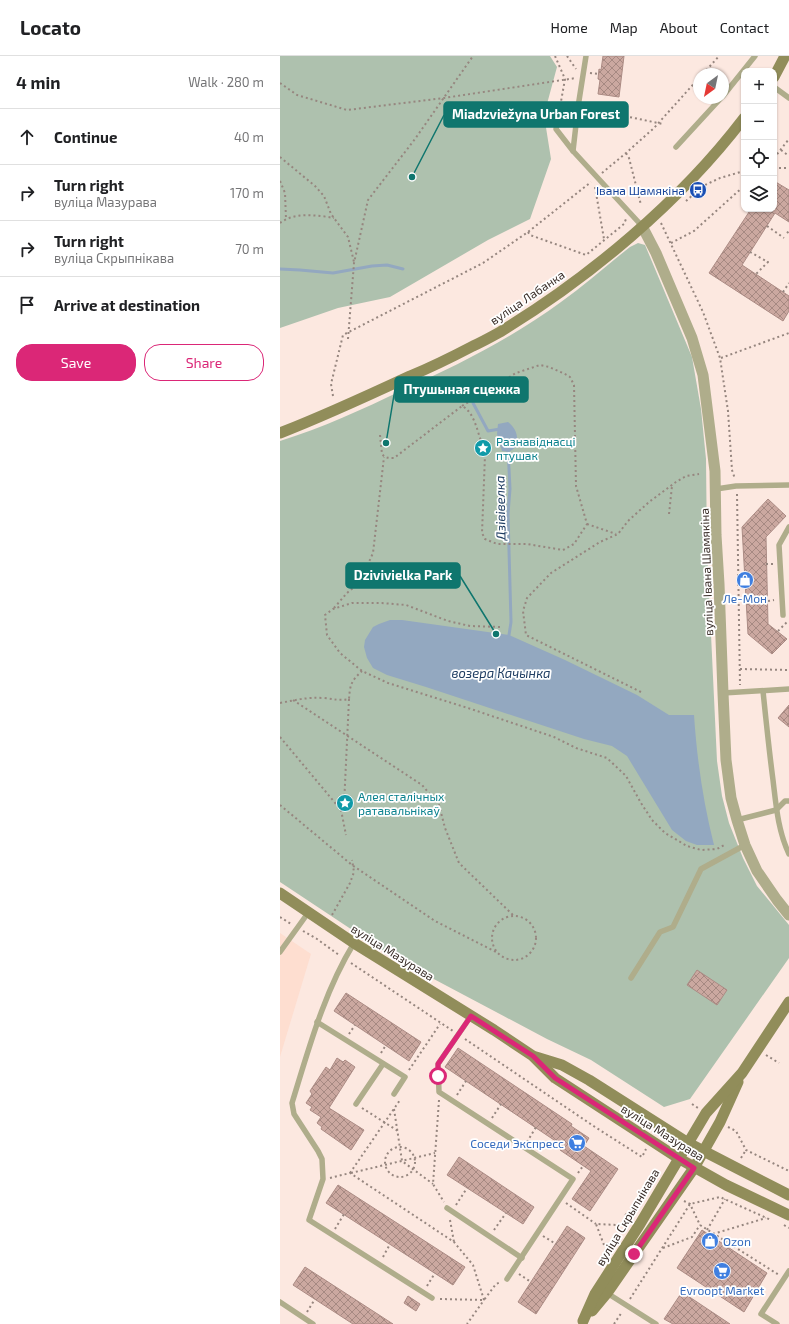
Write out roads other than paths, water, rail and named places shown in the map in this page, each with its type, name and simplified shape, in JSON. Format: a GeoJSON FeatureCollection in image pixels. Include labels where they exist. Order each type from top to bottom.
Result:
{"type":"FeatureCollection","features":[{"type":"Feature","properties":{"kind":"main road"},"geometry":{"type":"LineString","coordinates":[[777,71],[785,56]]}},
{"type":"Feature","properties":{"kind":"main road","name":"вуліца Лабанка"},"geometry":{"type":"LineString","coordinates":[[280,433],[330,413],[442,362],[499,333],[560,292],[608,255],[642,226],[688,182],[741,122]]}},
{"type":"Feature","properties":{"kind":"main road","name":"вуліца Мазурава"},"geometry":{"type":"LineString","coordinates":[[280,894],[354,943],[533,1056],[555,1078],[678,1158],[726,1186],[789,1215]]}},
{"type":"Feature","properties":{"kind":"main road","name":"вуліца Скрыпнікава"},"geometry":{"type":"LineString","coordinates":[[582,1322],[595,1294],[640,1224],[706,1113],[742,1074],[788,1004]]}},
{"type":"Feature","properties":{"kind":"main road","name":"вуліца Мазурава"},"geometry":{"type":"LineString","coordinates":[[533,1056],[562,1066],[589,1080],[688,1143],[789,1195]]}},
{"type":"Feature","properties":{"kind":"main road","name":"вуліца Скрыпнікава"},"geometry":{"type":"LineString","coordinates":[[582,1322],[607,1293],[694,1168],[720,1122],[742,1074]]}},
{"type":"Feature","properties":{"kind":"street","name":"вуліца Івана Шамякіна"},"geometry":{"type":"LineString","coordinates":[[642,226],[656,253],[692,338],[703,375],[712,442],[716,489],[716,535],[726,760],[731,798],[745,845],[757,871],[789,915]]}},
{"type":"Feature","properties":{"kind":"lane"},"geometry":{"type":"LineString","coordinates":[[573,152],[586,56]]}},
{"type":"Feature","properties":{"kind":"lane"},"geometry":{"type":"LineString","coordinates":[[729,88],[755,56]]}},
{"type":"Feature","properties":{"kind":"lane"},"geometry":{"type":"LineString","coordinates":[[777,89],[789,98]]}},
{"type":"Feature","properties":{"kind":"lane"},"geometry":{"type":"LineString","coordinates":[[676,147],[716,104]]}},
{"type":"Feature","properties":{"kind":"lane"},"geometry":{"type":"LineString","coordinates":[[559,113],[556,129],[573,152],[642,226]]}},
{"type":"Feature","properties":{"kind":"lane"},"geometry":{"type":"LineString","coordinates":[[716,489],[736,486],[789,485]]}},
{"type":"Feature","properties":{"kind":"lane"},"geometry":{"type":"LineString","coordinates":[[784,615],[779,545],[789,527]]}},
{"type":"Feature","properties":{"kind":"lane"},"geometry":{"type":"LineString","coordinates":[[723,693],[789,690]]}},
{"type":"Feature","properties":{"kind":"lane"},"geometry":{"type":"LineString","coordinates":[[763,691],[776,810],[783,841],[789,854]]}},
{"type":"Feature","properties":{"kind":"lane"},"geometry":{"type":"LineString","coordinates":[[737,820],[776,810],[785,801],[789,801]]}},
{"type":"Feature","properties":{"kind":"lane"},"geometry":{"type":"LineString","coordinates":[[631,978],[660,932],[673,927],[702,869],[745,845]]}},
{"type":"Feature","properties":{"kind":"lane"},"geometry":{"type":"LineString","coordinates":[[280,952],[308,913]]}},
{"type":"Feature","properties":{"kind":"lane"},"geometry":{"type":"LineString","coordinates":[[354,943],[345,959],[317,1022],[292,1103],[294,1114],[318,1151],[322,1160],[323,1179],[309,1220],[432,1298]]}},
{"type":"Feature","properties":{"kind":"lane"},"geometry":{"type":"LineString","coordinates":[[471,1016],[438,1064],[439,1092],[573,1179],[507,1279]]}},
{"type":"Feature","properties":{"kind":"lane"},"geometry":{"type":"LineString","coordinates":[[317,1022],[405,1078],[394,1094]]}},
{"type":"Feature","properties":{"kind":"lane"},"geometry":{"type":"LineString","coordinates":[[356,1104],[383,1064]]}},
{"type":"Feature","properties":{"kind":"lane"},"geometry":{"type":"LineString","coordinates":[[450,1210],[522,1258]]}},
{"type":"Feature","properties":{"kind":"lane"},"geometry":{"type":"LineString","coordinates":[[777,1324],[761,1314],[789,1271]]}},
{"type":"Feature","properties":{"kind":"lane"},"geometry":{"type":"LineString","coordinates":[[607,1293],[656,1324]]}},
{"type":"Feature","properties":{"kind":"lane"},"geometry":{"type":"LineString","coordinates":[[280,1302],[313,1324]]}},
{"type":"Feature","properties":{"kind":"water"},"geometry":{"type":"Polygon","coordinates":[[[508,422],[515,430],[517,436],[516,447],[509,452],[502,451],[497,434],[498,424],[508,422]]]}},
{"type":"Feature","properties":{"kind":"water","name":"возера Качынка"},"geometry":{"type":"Polygon","coordinates":[[[390,620],[402,620],[509,635],[637,695],[669,715],[694,715],[701,780],[714,845],[697,845],[686,841],[672,830],[627,756],[612,746],[584,739],[387,675],[373,668],[367,658],[364,647],[365,640],[373,627],[390,620]]]}},
{"type":"Feature","properties":{"kind":"waterway","name":"Дзівівелка"},"geometry":{"type":"LineString","coordinates":[[280,269],[333,273],[372,266],[387,265],[403,269]]}},
{"type":"Feature","properties":{"kind":"waterway","name":"Дзівівелка"},"geometry":{"type":"LineString","coordinates":[[473,403],[488,431],[500,429]]}},
{"type":"Feature","properties":{"kind":"waterway","name":"Дзівівелка"},"geometry":{"type":"LineString","coordinates":[[508,449],[510,489],[508,514],[511,622],[509,635]]}},
{"type":"Feature","properties":{"kind":"place","name":"Miadzviežyna Urban Forest"},"geometry":{"type":"Point","coordinates":[412,177]}},
{"type":"Feature","properties":{"kind":"place","name":"Івана Шамякіна"},"geometry":{"type":"Point","coordinates":[698,190]}},
{"type":"Feature","properties":{"kind":"place","name":"Птушыная сцежка"},"geometry":{"type":"Point","coordinates":[386,443]}},
{"type":"Feature","properties":{"kind":"place","name":"Разнавіднасці птушак"},"geometry":{"type":"Point","coordinates":[483,448]}},
{"type":"Feature","properties":{"kind":"place","name":"Ле-Мон"},"geometry":{"type":"Point","coordinates":[745,580]}},
{"type":"Feature","properties":{"kind":"place","name":"Dzivivielka Park"},"geometry":{"type":"Point","coordinates":[496,634]}},
{"type":"Feature","properties":{"kind":"place","name":"Алея сталічных ратавальнікаў"},"geometry":{"type":"Point","coordinates":[345,803]}},
{"type":"Feature","properties":{"kind":"place","name":"Соседи Экспресс"},"geometry":{"type":"Point","coordinates":[577,1143]}},
{"type":"Feature","properties":{"kind":"place","name":"Ozon"},"geometry":{"type":"Point","coordinates":[710,1241]}},
{"type":"Feature","properties":{"kind":"place","name":"Evroopt Market"},"geometry":{"type":"Point","coordinates":[722,1271]}}]}
